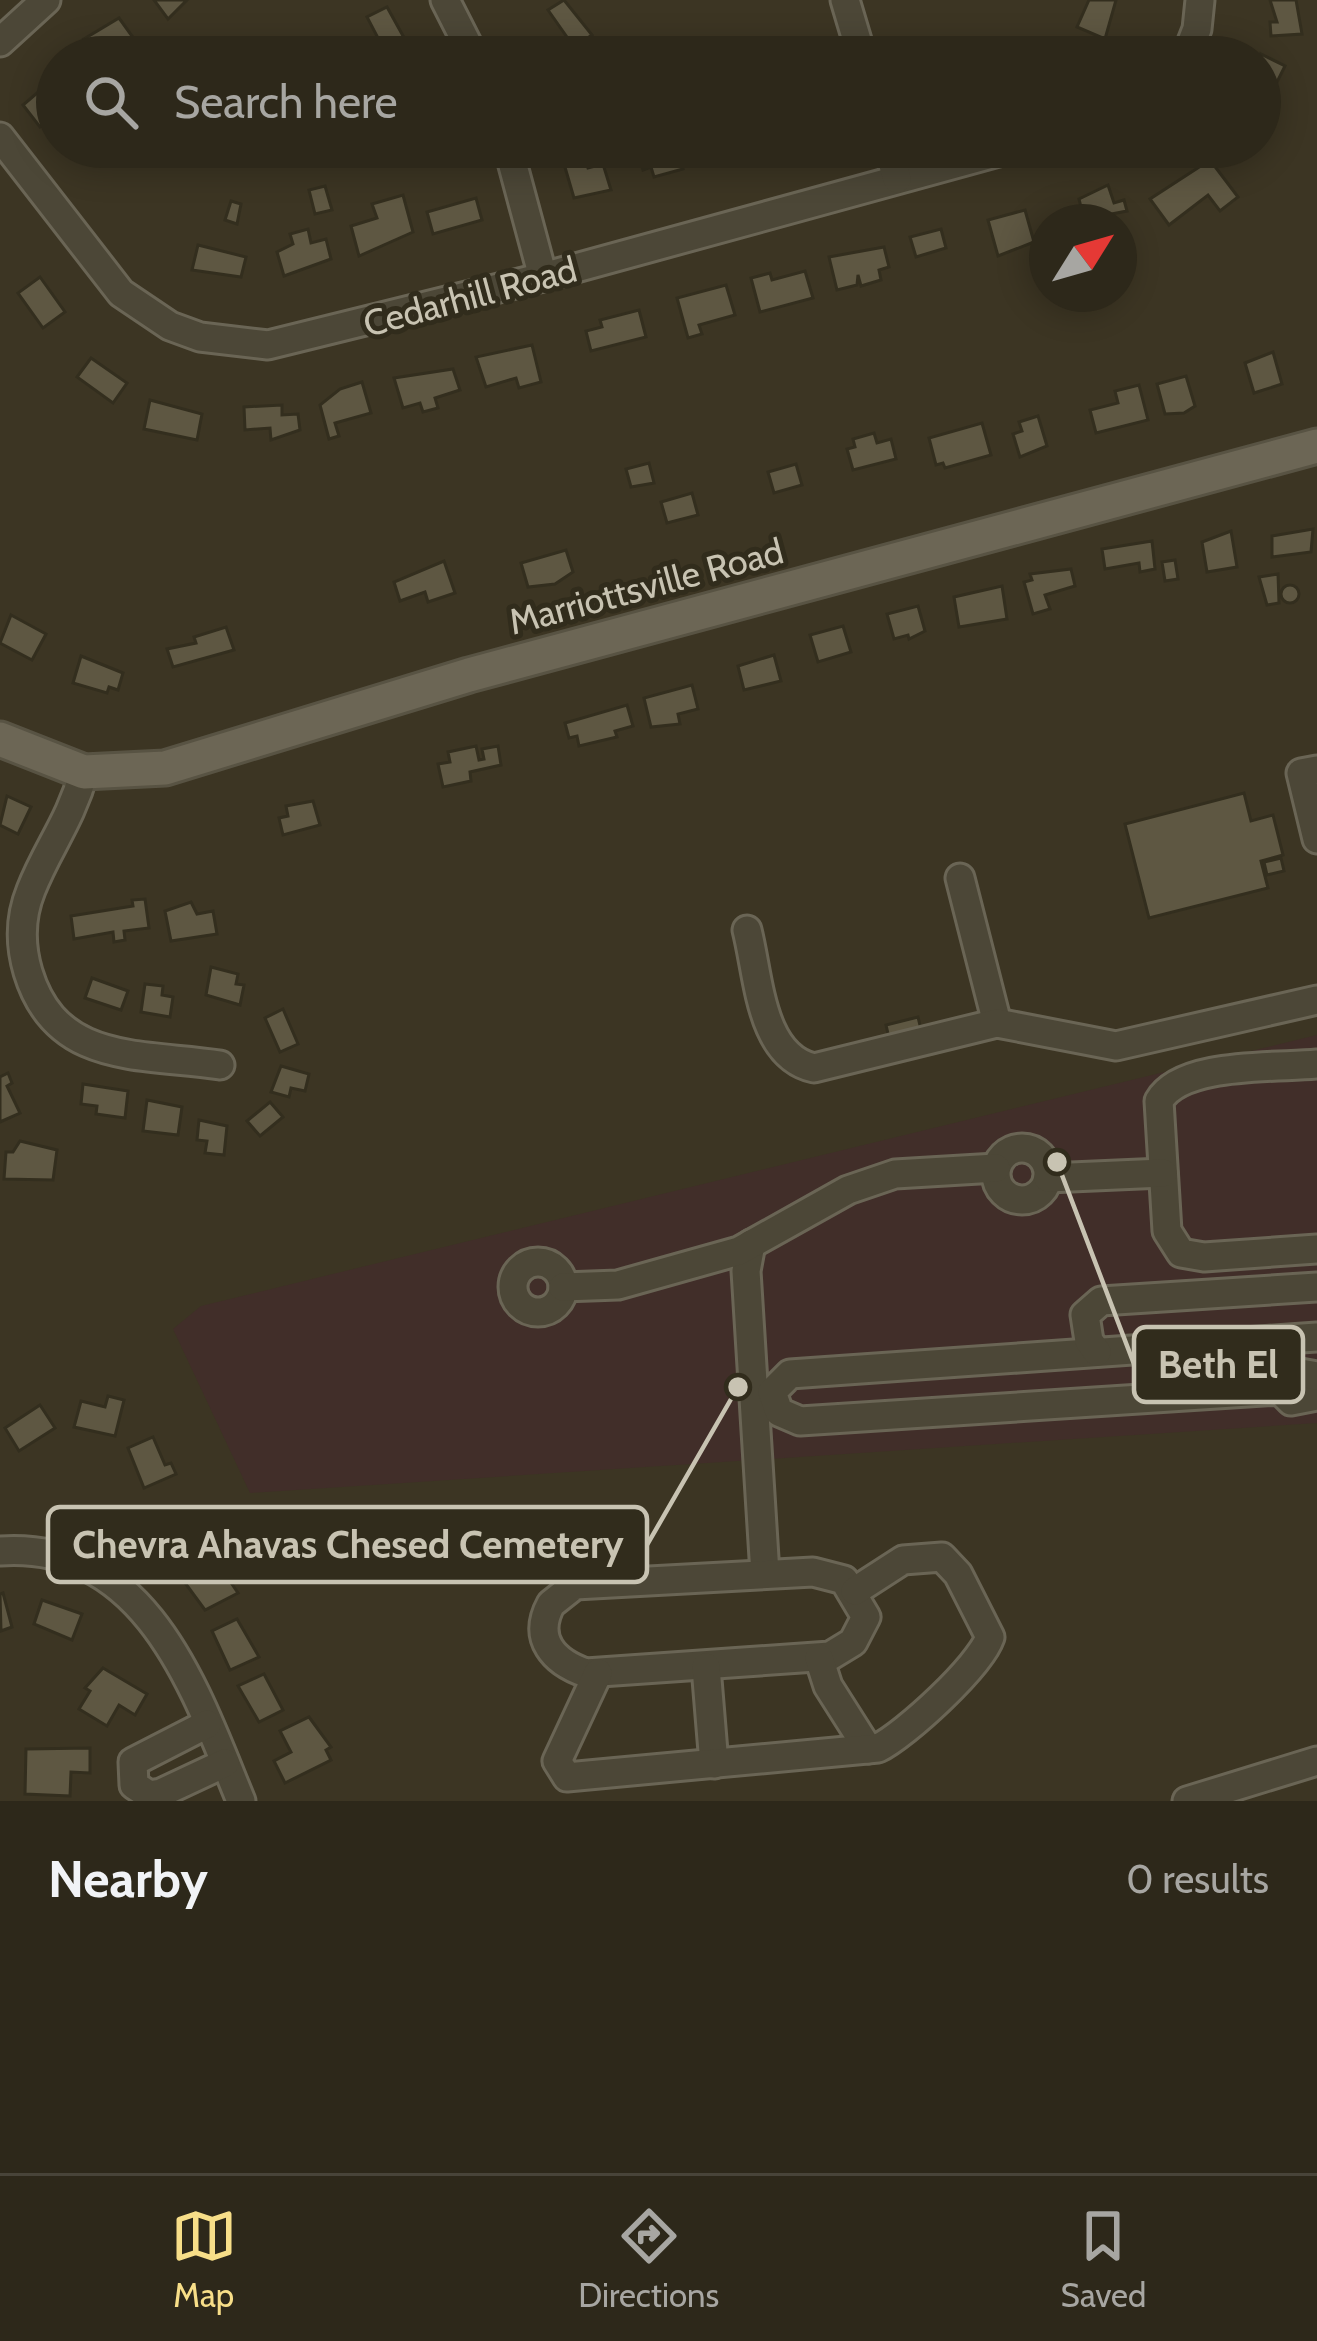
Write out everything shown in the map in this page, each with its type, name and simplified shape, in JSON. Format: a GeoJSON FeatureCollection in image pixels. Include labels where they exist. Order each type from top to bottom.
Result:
{"type":"FeatureCollection","features":[{"type":"Feature","properties":{"kind":"main road","name":"Marriottsville Road"},"geometry":{"type":"LineString","coordinates":[[0,739],[84,772],[165,768],[490,669],[1317,446]]}},
{"type":"Feature","properties":{"kind":"street"},"geometry":{"type":"LineString","coordinates":[[0,42],[46,0]]}},
{"type":"Feature","properties":{"kind":"street"},"geometry":{"type":"LineString","coordinates":[[445,0],[463,36]]}},
{"type":"Feature","properties":{"kind":"street"},"geometry":{"type":"LineString","coordinates":[[845,0],[856,36]]}},
{"type":"Feature","properties":{"kind":"street"},"geometry":{"type":"LineString","coordinates":[[1194,36],[1200,0]]}},
{"type":"Feature","properties":{"kind":"street","name":"Cedarhill Road"},"geometry":{"type":"LineString","coordinates":[[0,137],[121,292],[170,326],[200,337],[268,345],[543,277],[938,168]]}},
{"type":"Feature","properties":{"kind":"street"},"geometry":{"type":"LineString","coordinates":[[514,168],[543,277]]}},
{"type":"Feature","properties":{"kind":"street"},"geometry":{"type":"LineString","coordinates":[[894,168],[897,179]]}},
{"type":"Feature","properties":{"kind":"street"},"geometry":{"type":"LineString","coordinates":[[1317,770],[1301,773],[1317,838]]}},
{"type":"Feature","properties":{"kind":"street"},"geometry":{"type":"LineString","coordinates":[[84,772],[65,831],[32,887],[23,915],[26,964],[42,1007],[56,1027],[92,1047],[220,1065]]}},
{"type":"Feature","properties":{"kind":"street"},"geometry":{"type":"LineString","coordinates":[[960,878],[997,1023]]}},
{"type":"Feature","properties":{"kind":"street"},"geometry":{"type":"LineString","coordinates":[[747,930],[776,1045],[800,1065],[829,1068],[997,1023],[1116,1046],[1317,1000]]}},
{"type":"Feature","properties":{"kind":"street"},"geometry":{"type":"LineString","coordinates":[[1317,1064],[1189,1076],[1174,1083],[1159,1101],[1167,1232],[1181,1252],[1204,1257],[1317,1250]]}},
{"type":"Feature","properties":{"kind":"street"},"geometry":{"type":"LineString","coordinates":[[563,1287],[618,1285],[680,1271],[751,1244],[848,1190],[895,1174],[996,1168],[1003,1192],[1019,1200],[1037,1196],[1048,1178],[1163,1173]]}},
{"type":"Feature","properties":{"kind":"street"},"geometry":{"type":"LineString","coordinates":[[751,1244],[746,1270],[763,1397],[765,1574]]}},
{"type":"Feature","properties":{"kind":"street"},"geometry":{"type":"LineString","coordinates":[[1097,1352],[1089,1341],[1085,1315],[1101,1301],[1317,1287]]}},
{"type":"Feature","properties":{"kind":"street"},"geometry":{"type":"LineString","coordinates":[[763,1397],[790,1374],[1317,1336]]}},
{"type":"Feature","properties":{"kind":"street"},"geometry":{"type":"LineString","coordinates":[[763,1397],[779,1412],[800,1421],[1280,1390],[1294,1372],[1317,1376]]}},
{"type":"Feature","properties":{"kind":"street"},"geometry":{"type":"LineString","coordinates":[[1280,1390],[1291,1401],[1317,1396]]}},
{"type":"Feature","properties":{"kind":"street"},"geometry":{"type":"LineString","coordinates":[[0,1551],[40,1551],[83,1563],[138,1600],[171,1647],[242,1801]]}},
{"type":"Feature","properties":{"kind":"street"},"geometry":{"type":"LineString","coordinates":[[598,1673],[557,1761],[561,1772],[572,1778],[868,1749],[895,1738],[977,1659],[989,1637],[958,1574],[943,1557],[903,1561],[855,1591]]}},
{"type":"Feature","properties":{"kind":"street"},"geometry":{"type":"LineString","coordinates":[[835,1575],[855,1591],[866,1616],[862,1631],[844,1649],[819,1658],[598,1673],[566,1666],[548,1649],[544,1616],[563,1592],[591,1584],[835,1575]]}},
{"type":"Feature","properties":{"kind":"street"},"geometry":{"type":"LineString","coordinates":[[819,1658],[828,1686],[868,1749]]}},
{"type":"Feature","properties":{"kind":"street"},"geometry":{"type":"LineString","coordinates":[[706,1667],[714,1764]]}},
{"type":"Feature","properties":{"kind":"street"},"geometry":{"type":"LineString","coordinates":[[207,1724],[133,1762],[134,1784],[149,1796],[225,1763]]}},
{"type":"Feature","properties":{"kind":"street"},"geometry":{"type":"LineString","coordinates":[[1187,1801],[1264,1773],[1317,1761]]}},
{"type":"Feature","properties":{"kind":"shaded area"},"geometry":{"type":"Polygon","coordinates":[[[1317,1035],[1317,1423],[250,1493],[173,1329],[201,1306],[1317,1035]]]}},
{"type":"Feature","properties":{"kind":"building"},"geometry":{"type":"Polygon","coordinates":[[[154,0],[187,0],[168,19],[154,0]]]}},
{"type":"Feature","properties":{"kind":"building"},"geometry":{"type":"Polygon","coordinates":[[[564,0],[592,35],[566,36],[548,10],[564,0]]]}},
{"type":"Feature","properties":{"kind":"building"},"geometry":{"type":"Polygon","coordinates":[[[1089,0],[1116,0],[1106,36],[1077,27],[1089,0]]]}},
{"type":"Feature","properties":{"kind":"building"},"geometry":{"type":"Polygon","coordinates":[[[1270,0],[1296,0],[1302,34],[1271,36],[1270,22],[1277,22],[1270,0]]]}},
{"type":"Feature","properties":{"kind":"building"},"geometry":{"type":"Polygon","coordinates":[[[387,7],[403,36],[377,36],[367,17],[387,7]]]}},
{"type":"Feature","properties":{"kind":"building"},"geometry":{"type":"Polygon","coordinates":[[[119,18],[132,36],[89,36],[119,18]]]}},
{"type":"Feature","properties":{"kind":"building"},"geometry":{"type":"Polygon","coordinates":[[[36,94],[36,122],[23,105],[36,94]]]}},
{"type":"Feature","properties":{"kind":"building"},"geometry":{"type":"Polygon","coordinates":[[[565,168],[604,168],[611,190],[574,198],[565,168]]]}},
{"type":"Feature","properties":{"kind":"building"},"geometry":{"type":"Polygon","coordinates":[[[651,168],[683,168],[683,169],[654,177],[651,168]]]}},
{"type":"Feature","properties":{"kind":"building"},"geometry":{"type":"Polygon","coordinates":[[[1198,168],[1216,168],[1238,197],[1220,211],[1208,195],[1169,225],[1150,199],[1198,168]]]}},
{"type":"Feature","properties":{"kind":"building"},"geometry":{"type":"Polygon","coordinates":[[[1108,185],[1114,203],[1124,200],[1125,204],[1080,204],[1079,199],[1108,185]]]}},
{"type":"Feature","properties":{"kind":"building"},"geometry":{"type":"Polygon","coordinates":[[[325,186],[332,210],[315,214],[309,190],[325,186]]]}},
{"type":"Feature","properties":{"kind":"building"},"geometry":{"type":"Polygon","coordinates":[[[403,195],[413,232],[359,256],[351,226],[377,218],[372,204],[403,195]]]}},
{"type":"Feature","properties":{"kind":"building"},"geometry":{"type":"Polygon","coordinates":[[[476,198],[482,220],[433,234],[427,212],[476,198]]]}},
{"type":"Feature","properties":{"kind":"building"},"geometry":{"type":"Polygon","coordinates":[[[231,201],[241,204],[237,224],[225,220],[231,201]]]}},
{"type":"Feature","properties":{"kind":"building"},"geometry":{"type":"Polygon","coordinates":[[[1025,210],[1029,244],[998,256],[988,220],[1025,210]]]}},
{"type":"Feature","properties":{"kind":"building"},"geometry":{"type":"Polygon","coordinates":[[[308,229],[311,243],[326,239],[331,259],[284,276],[277,252],[293,244],[290,234],[308,229]]]}},
{"type":"Feature","properties":{"kind":"building"},"geometry":{"type":"Polygon","coordinates":[[[941,229],[946,248],[916,257],[910,237],[941,229]]]}},
{"type":"Feature","properties":{"kind":"building"},"geometry":{"type":"Polygon","coordinates":[[[198,245],[246,257],[241,277],[192,270],[198,245]]]}},
{"type":"Feature","properties":{"kind":"building"},"geometry":{"type":"Polygon","coordinates":[[[884,247],[889,267],[879,270],[881,280],[861,286],[858,275],[857,285],[837,290],[829,257],[884,247]]]}},
{"type":"Feature","properties":{"kind":"building"},"geometry":{"type":"Polygon","coordinates":[[[805,271],[813,298],[760,312],[751,278],[770,273],[772,280],[805,271]]]}},
{"type":"Feature","properties":{"kind":"building"},"geometry":{"type":"Polygon","coordinates":[[[40,277],[65,312],[43,328],[18,293],[40,277]]]}},
{"type":"Feature","properties":{"kind":"building"},"geometry":{"type":"Polygon","coordinates":[[[726,285],[735,315],[699,325],[702,334],[688,338],[677,298],[726,285]]]}},
{"type":"Feature","properties":{"kind":"building"},"geometry":{"type":"Polygon","coordinates":[[[639,310],[646,337],[591,351],[586,331],[602,327],[600,320],[639,310]]]}},
{"type":"Feature","properties":{"kind":"building"},"geometry":{"type":"Polygon","coordinates":[[[532,345],[541,382],[519,388],[516,378],[486,387],[476,357],[532,345]]]}},
{"type":"Feature","properties":{"kind":"building"},"geometry":{"type":"Polygon","coordinates":[[[1273,352],[1282,384],[1254,393],[1245,363],[1273,352]]]}},
{"type":"Feature","properties":{"kind":"building"},"geometry":{"type":"Polygon","coordinates":[[[91,358],[127,383],[113,403],[77,377],[91,358]]]}},
{"type":"Feature","properties":{"kind":"building"},"geometry":{"type":"Polygon","coordinates":[[[453,369],[460,390],[435,398],[438,408],[423,412],[420,403],[403,408],[394,378],[453,369]]]}},
{"type":"Feature","properties":{"kind":"building"},"geometry":{"type":"Polygon","coordinates":[[[1186,376],[1195,406],[1184,413],[1165,414],[1157,384],[1186,376]]]}},
{"type":"Feature","properties":{"kind":"building"},"geometry":{"type":"Polygon","coordinates":[[[362,382],[371,413],[335,423],[339,436],[329,439],[320,405],[340,389],[362,382]]]}},
{"type":"Feature","properties":{"kind":"building"},"geometry":{"type":"Polygon","coordinates":[[[1139,385],[1148,420],[1096,433],[1090,410],[1118,403],[1115,391],[1139,385]]]}},
{"type":"Feature","properties":{"kind":"building"},"geometry":{"type":"Polygon","coordinates":[[[150,400],[202,414],[197,440],[144,429],[150,400]]]}},
{"type":"Feature","properties":{"kind":"building"},"geometry":{"type":"Polygon","coordinates":[[[282,405],[282,415],[298,414],[300,430],[271,440],[270,428],[245,430],[244,407],[282,405]]]}},
{"type":"Feature","properties":{"kind":"building"},"geometry":{"type":"Polygon","coordinates":[[[1038,416],[1047,446],[1020,457],[1013,434],[1022,431],[1019,422],[1038,416]]]}},
{"type":"Feature","properties":{"kind":"building"},"geometry":{"type":"Polygon","coordinates":[[[982,423],[991,455],[945,468],[943,463],[936,465],[929,438],[982,423]]]}},
{"type":"Feature","properties":{"kind":"building"},"geometry":{"type":"Polygon","coordinates":[[[874,433],[877,443],[891,439],[896,459],[853,470],[847,449],[855,447],[853,439],[874,433]]]}},
{"type":"Feature","properties":{"kind":"building"},"geometry":{"type":"Polygon","coordinates":[[[649,463],[654,483],[631,487],[626,469],[649,463]]]}},
{"type":"Feature","properties":{"kind":"building"},"geometry":{"type":"Polygon","coordinates":[[[796,464],[802,485],[774,493],[768,472],[796,464]]]}},
{"type":"Feature","properties":{"kind":"building"},"geometry":{"type":"Polygon","coordinates":[[[692,493],[698,515],[667,523],[661,502],[692,493]]]}},
{"type":"Feature","properties":{"kind":"building"},"geometry":{"type":"Polygon","coordinates":[[[1313,529],[1311,552],[1272,557],[1272,536],[1313,529]]]}},
{"type":"Feature","properties":{"kind":"building"},"geometry":{"type":"Polygon","coordinates":[[[1231,531],[1237,567],[1207,572],[1202,542],[1231,531]]]}},
{"type":"Feature","properties":{"kind":"building"},"geometry":{"type":"Polygon","coordinates":[[[1152,541],[1155,569],[1140,572],[1139,563],[1105,569],[1102,549],[1152,541]]]}},
{"type":"Feature","properties":{"kind":"building"},"geometry":{"type":"Polygon","coordinates":[[[566,550],[573,572],[555,584],[528,587],[521,563],[566,550]]]}},
{"type":"Feature","properties":{"kind":"building"},"geometry":{"type":"Polygon","coordinates":[[[1175,560],[1178,579],[1165,581],[1162,562],[1175,560]]]}},
{"type":"Feature","properties":{"kind":"building"},"geometry":{"type":"Polygon","coordinates":[[[444,561],[455,593],[428,602],[425,592],[400,601],[394,582],[444,561]]]}},
{"type":"Feature","properties":{"kind":"building"},"geometry":{"type":"Polygon","coordinates":[[[1071,569],[1075,586],[1045,595],[1050,609],[1033,614],[1024,582],[1032,580],[1030,574],[1071,569]]]}},
{"type":"Feature","properties":{"kind":"building"},"geometry":{"type":"Polygon","coordinates":[[[1278,574],[1279,603],[1267,605],[1259,577],[1278,574]]]}},
{"type":"Feature","properties":{"kind":"building"},"geometry":{"type":"Polygon","coordinates":[[[1290,585],[1299,594],[1290,603],[1281,594],[1290,585]]]}},
{"type":"Feature","properties":{"kind":"building"},"geometry":{"type":"Polygon","coordinates":[[[1002,586],[1007,619],[959,627],[954,597],[1002,586]]]}},
{"type":"Feature","properties":{"kind":"building"},"geometry":{"type":"Polygon","coordinates":[[[918,606],[925,631],[909,639],[908,635],[894,639],[887,614],[918,606]]]}},
{"type":"Feature","properties":{"kind":"building"},"geometry":{"type":"Polygon","coordinates":[[[11,615],[46,634],[32,660],[0,643],[11,615]]]}},
{"type":"Feature","properties":{"kind":"building"},"geometry":{"type":"Polygon","coordinates":[[[843,626],[851,652],[818,662],[810,635],[843,626]]]}},
{"type":"Feature","properties":{"kind":"building"},"geometry":{"type":"Polygon","coordinates":[[[226,627],[234,650],[173,667],[167,649],[196,643],[194,637],[226,627]]]}},
{"type":"Feature","properties":{"kind":"building"},"geometry":{"type":"Polygon","coordinates":[[[774,655],[781,681],[744,690],[738,666],[774,655]]]}},
{"type":"Feature","properties":{"kind":"building"},"geometry":{"type":"Polygon","coordinates":[[[81,656],[123,673],[118,690],[109,687],[107,693],[73,683],[81,656]]]}},
{"type":"Feature","properties":{"kind":"building"},"geometry":{"type":"Polygon","coordinates":[[[692,685],[698,709],[678,714],[680,724],[651,727],[644,698],[692,685]]]}},
{"type":"Feature","properties":{"kind":"building"},"geometry":{"type":"Polygon","coordinates":[[[627,705],[633,726],[615,731],[617,737],[579,746],[577,736],[569,738],[565,723],[627,705]]]}},
{"type":"Feature","properties":{"kind":"building"},"geometry":{"type":"Polygon","coordinates":[[[476,746],[479,760],[484,759],[482,749],[498,746],[501,765],[470,772],[471,781],[443,787],[438,764],[450,762],[448,752],[476,746]]]}},
{"type":"Feature","properties":{"kind":"building"},"geometry":{"type":"Polygon","coordinates":[[[1244,793],[1251,821],[1273,815],[1283,855],[1261,861],[1268,888],[1149,918],[1125,824],[1244,793]]]}},
{"type":"Feature","properties":{"kind":"building"},"geometry":{"type":"Polygon","coordinates":[[[7,796],[31,807],[18,834],[0,825],[7,796]]]}},
{"type":"Feature","properties":{"kind":"building"},"geometry":{"type":"Polygon","coordinates":[[[313,801],[320,825],[283,835],[279,818],[288,816],[286,806],[313,801]]]}},
{"type":"Feature","properties":{"kind":"building"},"geometry":{"type":"Polygon","coordinates":[[[1281,858],[1284,871],[1267,875],[1264,862],[1281,858]]]}},
{"type":"Feature","properties":{"kind":"building"},"geometry":{"type":"Polygon","coordinates":[[[145,899],[149,928],[124,931],[125,940],[114,942],[113,932],[74,939],[71,916],[133,906],[132,900],[145,899]]]}},
{"type":"Feature","properties":{"kind":"building"},"geometry":{"type":"Polygon","coordinates":[[[191,902],[197,914],[213,911],[217,934],[171,941],[165,911],[191,902]]]}},
{"type":"Feature","properties":{"kind":"building"},"geometry":{"type":"Polygon","coordinates":[[[211,967],[238,974],[236,984],[244,985],[240,1005],[206,995],[211,967]]]}},
{"type":"Feature","properties":{"kind":"building"},"geometry":{"type":"Polygon","coordinates":[[[92,978],[128,991],[121,1010],[85,998],[92,978]]]}},
{"type":"Feature","properties":{"kind":"building"},"geometry":{"type":"Polygon","coordinates":[[[145,984],[163,986],[162,995],[173,997],[170,1017],[141,1012],[145,984]]]}},
{"type":"Feature","properties":{"kind":"building"},"geometry":{"type":"Polygon","coordinates":[[[283,1009],[298,1044],[280,1052],[265,1018],[283,1009]]]}},
{"type":"Feature","properties":{"kind":"building"},"geometry":{"type":"Polygon","coordinates":[[[918,1017],[922,1034],[890,1042],[886,1025],[918,1017]]]}},
{"type":"Feature","properties":{"kind":"building"},"geometry":{"type":"Polygon","coordinates":[[[281,1066],[309,1074],[305,1091],[291,1088],[289,1097],[271,1092],[281,1066]]]}},
{"type":"Feature","properties":{"kind":"building"},"geometry":{"type":"Polygon","coordinates":[[[8,1073],[12,1083],[7,1086],[20,1113],[0,1122],[0,1077],[8,1073]]]}},
{"type":"Feature","properties":{"kind":"building"},"geometry":{"type":"Polygon","coordinates":[[[83,1084],[128,1091],[125,1118],[96,1114],[97,1106],[81,1104],[83,1084]]]}},
{"type":"Feature","properties":{"kind":"building"},"geometry":{"type":"Polygon","coordinates":[[[147,1100],[182,1107],[178,1135],[143,1131],[147,1100]]]}},
{"type":"Feature","properties":{"kind":"building"},"geometry":{"type":"Polygon","coordinates":[[[270,1102],[283,1117],[260,1136],[247,1121],[270,1102]]]}},
{"type":"Feature","properties":{"kind":"building"},"geometry":{"type":"Polygon","coordinates":[[[199,1120],[227,1126],[224,1155],[205,1153],[207,1141],[197,1140],[199,1120]]]}},
{"type":"Feature","properties":{"kind":"building"},"geometry":{"type":"Polygon","coordinates":[[[20,1141],[57,1150],[53,1180],[4,1179],[6,1152],[13,1152],[20,1141]]]}},
{"type":"Feature","properties":{"kind":"building"},"geometry":{"type":"Polygon","coordinates":[[[108,1396],[124,1400],[115,1436],[74,1427],[81,1401],[105,1407],[108,1396]]]}},
{"type":"Feature","properties":{"kind":"building"},"geometry":{"type":"Polygon","coordinates":[[[40,1405],[55,1428],[19,1451],[5,1428],[40,1405]]]}},
{"type":"Feature","properties":{"kind":"building"},"geometry":{"type":"Polygon","coordinates":[[[153,1437],[165,1465],[171,1463],[176,1474],[144,1488],[128,1448],[153,1437]]]}},
{"type":"Feature","properties":{"kind":"building"},"geometry":{"type":"Polygon","coordinates":[[[202,1560],[216,1579],[225,1574],[238,1593],[205,1610],[180,1576],[202,1560]]]}},
{"type":"Feature","properties":{"kind":"building"},"geometry":{"type":"Polygon","coordinates":[[[0,1594],[12,1627],[1,1631],[0,1594]]]}},
{"type":"Feature","properties":{"kind":"building"},"geometry":{"type":"Polygon","coordinates":[[[42,1600],[82,1614],[72,1640],[34,1624],[42,1600]]]}},
{"type":"Feature","properties":{"kind":"building"},"geometry":{"type":"Polygon","coordinates":[[[237,1619],[259,1657],[230,1670],[212,1631],[237,1619]]]}},
{"type":"Feature","properties":{"kind":"building"},"geometry":{"type":"Polygon","coordinates":[[[103,1668],[147,1694],[135,1715],[119,1705],[107,1726],[79,1709],[90,1691],[85,1688],[103,1668]]]}},
{"type":"Feature","properties":{"kind":"building"},"geometry":{"type":"Polygon","coordinates":[[[264,1674],[283,1710],[259,1722],[238,1686],[264,1674]]]}},
{"type":"Feature","properties":{"kind":"building"},"geometry":{"type":"Polygon","coordinates":[[[309,1717],[331,1747],[326,1750],[331,1760],[285,1783],[274,1761],[291,1752],[280,1731],[309,1717]]]}},
{"type":"Feature","properties":{"kind":"building"},"geometry":{"type":"Polygon","coordinates":[[[90,1748],[90,1773],[71,1772],[70,1796],[25,1794],[26,1749],[90,1748]]]}},
{"type":"Feature","properties":{"kind":"place","name":"Beth El"},"geometry":{"type":"Point","coordinates":[1057,1162]}},
{"type":"Feature","properties":{"kind":"place","name":"Chevra Ahavas Chesed Cemetery"},"geometry":{"type":"Point","coordinates":[738,1387]}}]}
